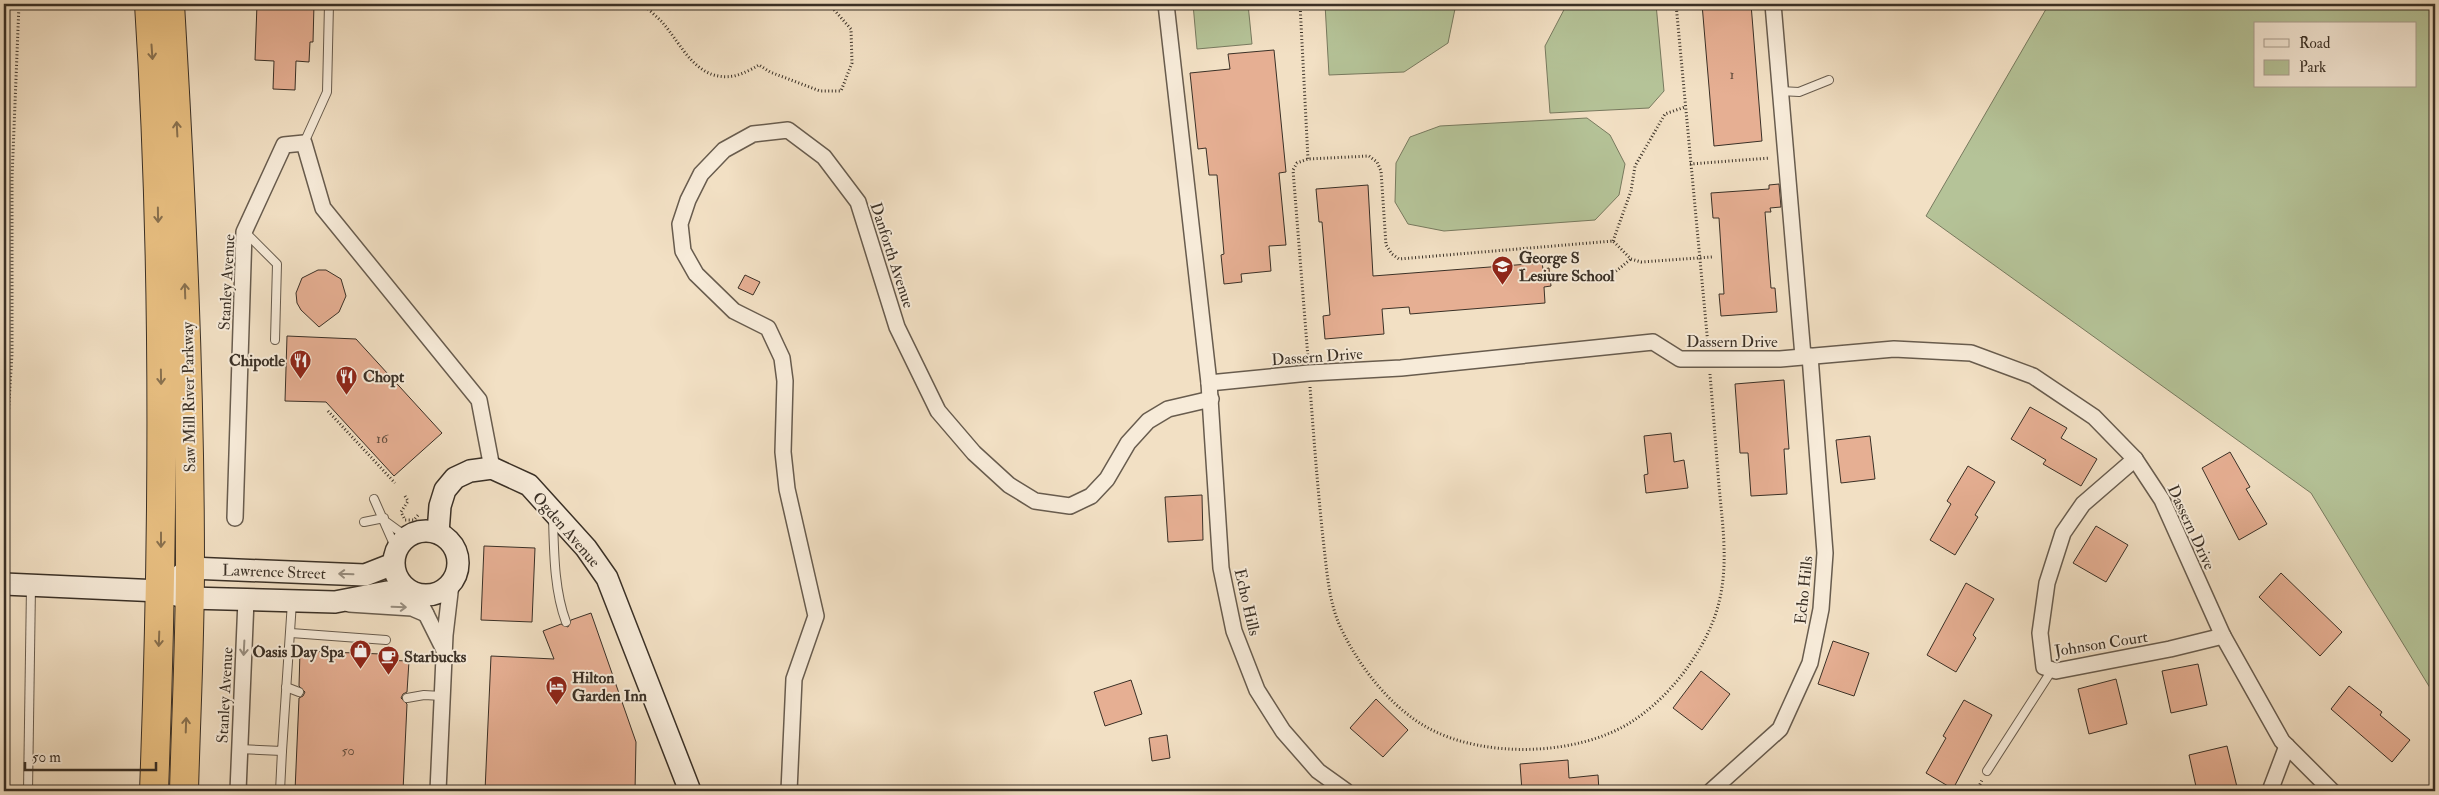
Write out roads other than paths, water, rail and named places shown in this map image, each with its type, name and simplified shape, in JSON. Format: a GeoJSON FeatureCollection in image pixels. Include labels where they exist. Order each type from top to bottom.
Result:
{"type":"FeatureCollection","features":[{"type":"Feature","properties":{"kind":"highway","name":"Saw Mill River Parkway"},"geometry":{"type":"LineString","coordinates":[[149,4],[158,194],[160,590],[154,791]]}},
{"type":"Feature","properties":{"kind":"highway","name":"Saw Mill River Parkway"},"geometry":{"type":"LineString","coordinates":[[170,4],[185,286],[190,598],[184,791]]}},
{"type":"Feature","properties":{"kind":"street"},"geometry":{"type":"LineString","coordinates":[[1166,4],[1210,383]]}},
{"type":"Feature","properties":{"kind":"street","name":"Dassern Drive"},"geometry":{"type":"LineString","coordinates":[[1773,4],[1806,356]]}},
{"type":"Feature","properties":{"kind":"street","name":"Danforth Avenue"},"geometry":{"type":"LineString","coordinates":[[789,791],[794,679],[816,616],[787,488],[783,452],[785,381],[782,358],[768,328],[734,311],[696,274],[684,251],[680,224],[688,200],[701,174],[724,150],[754,134],[788,130],[824,158],[858,202],[898,326],[938,410],[974,453],[1009,485],[1034,501],[1070,506],[1091,496],[1107,479],[1128,443],[1148,421],[1168,409],[1211,399]]}},
{"type":"Feature","properties":{"kind":"street"},"geometry":{"type":"LineString","coordinates":[[304,144],[323,208],[479,400],[492,468],[470,471],[455,478],[445,490],[440,506],[438,533]]}},
{"type":"Feature","properties":{"kind":"street","name":"Stanley Avenue"},"geometry":{"type":"LineString","coordinates":[[236,518],[244,232],[284,145],[304,144]]}},
{"type":"Feature","properties":{"kind":"street","name":"Dassern Drive"},"geometry":{"type":"LineString","coordinates":[[1210,383],[1309,373],[1401,368],[1653,342],[1680,359],[1780,360],[1894,348],[1971,353],[2033,376],[2094,417],[2134,459],[2162,500],[2223,636],[2287,746],[2332,791]]}},
{"type":"Feature","properties":{"kind":"street","name":"Echo Hills"},"geometry":{"type":"LineString","coordinates":[[1712,791],[1780,729],[1810,664],[1821,608],[1825,553],[1806,356]]}},
{"type":"Feature","properties":{"kind":"street","name":"Echo Hills"},"geometry":{"type":"LineString","coordinates":[[1210,383],[1221,568],[1234,631],[1257,690],[1283,731],[1318,771],[1346,791]]}},
{"type":"Feature","properties":{"kind":"street","name":"Johnson Court"},"geometry":{"type":"LineString","coordinates":[[2134,459],[2083,504],[2063,533],[2047,583],[2040,633],[2044,667],[2056,671],[2160,651],[2223,636]]}},
{"type":"Feature","properties":{"kind":"street","name":"Ogden Avenue"},"geometry":{"type":"LineString","coordinates":[[492,468],[529,485],[586,548],[607,578],[690,791]]}},
{"type":"Feature","properties":{"kind":"street"},"geometry":{"type":"LineString","coordinates":[[419,601],[436,594],[451,584],[456,576],[458,555],[454,546],[438,533],[428,531],[417,532],[399,550],[397,579],[419,601],[445,652]]}},
{"type":"Feature","properties":{"kind":"street","name":"Lawrence Street"},"geometry":{"type":"LineString","coordinates":[[190,568],[364,575],[399,550]]}},
{"type":"Feature","properties":{"kind":"street"},"geometry":{"type":"LineString","coordinates":[[160,590],[190,568]]}},
{"type":"Feature","properties":{"kind":"street","name":"Lawrence Street"},"geometry":{"type":"LineString","coordinates":[[4,584],[160,590],[190,598],[335,602],[387,592],[419,601]]}},
{"type":"Feature","properties":{"kind":"street"},"geometry":{"type":"LineString","coordinates":[[438,791],[442,696],[451,584]]}},
{"type":"Feature","properties":{"kind":"street","name":"Stanley Avenue"},"geometry":{"type":"LineString","coordinates":[[238,791],[246,600]]}},
{"type":"Feature","properties":{"kind":"street"},"geometry":{"type":"LineString","coordinates":[[2270,791],[2287,746]]}},
{"type":"Feature","properties":{"kind":"lane"},"geometry":{"type":"LineString","coordinates":[[304,144],[327,92],[328,4]]}},
{"type":"Feature","properties":{"kind":"lane"},"geometry":{"type":"LineString","coordinates":[[1780,92],[1799,92],[1829,80]]}},
{"type":"Feature","properties":{"kind":"lane"},"geometry":{"type":"LineString","coordinates":[[244,232],[277,264],[275,340]]}},
{"type":"Feature","properties":{"kind":"lane"},"geometry":{"type":"LineString","coordinates":[[374,499],[399,550]]}},
{"type":"Feature","properties":{"kind":"lane"},"geometry":{"type":"LineString","coordinates":[[552,510],[554,555],[562,612],[566,622]]}},
{"type":"Feature","properties":{"kind":"lane"},"geometry":{"type":"LineString","coordinates":[[364,522],[384,520]]}},
{"type":"Feature","properties":{"kind":"lane"},"geometry":{"type":"LineString","coordinates":[[384,520],[399,550]]}},
{"type":"Feature","properties":{"kind":"lane"},"geometry":{"type":"LineString","coordinates":[[28,791],[31,586]]}},
{"type":"Feature","properties":{"kind":"lane"},"geometry":{"type":"LineString","coordinates":[[280,791],[292,600]]}},
{"type":"Feature","properties":{"kind":"lane"},"geometry":{"type":"LineString","coordinates":[[291,633],[386,640]]}},
{"type":"Feature","properties":{"kind":"lane"},"geometry":{"type":"LineString","coordinates":[[1987,771],[2052,670]]}},
{"type":"Feature","properties":{"kind":"lane"},"geometry":{"type":"LineString","coordinates":[[286,687],[299,692]]}},
{"type":"Feature","properties":{"kind":"lane"},"geometry":{"type":"LineString","coordinates":[[407,698],[424,695],[442,696]]}},
{"type":"Feature","properties":{"kind":"lane"},"geometry":{"type":"LineString","coordinates":[[239,750],[282,751]]}},
{"type":"Feature","properties":{"kind":"place","name":"George S Lesiure School"},"geometry":{"type":"Point","coordinates":[1503,285]}},
{"type":"Feature","properties":{"kind":"place","name":"Chipotle"},"geometry":{"type":"Point","coordinates":[301,379]}},
{"type":"Feature","properties":{"kind":"place","name":"Chopt"},"geometry":{"type":"Point","coordinates":[347,395]}},
{"type":"Feature","properties":{"kind":"place","name":"Oasis Day Spa"},"geometry":{"type":"Point","coordinates":[360,670]}},
{"type":"Feature","properties":{"kind":"place","name":"Starbucks"},"geometry":{"type":"Point","coordinates":[388,675]}},
{"type":"Feature","properties":{"kind":"place","name":"Hilton Garden Inn"},"geometry":{"type":"Point","coordinates":[556,705]}}]}
